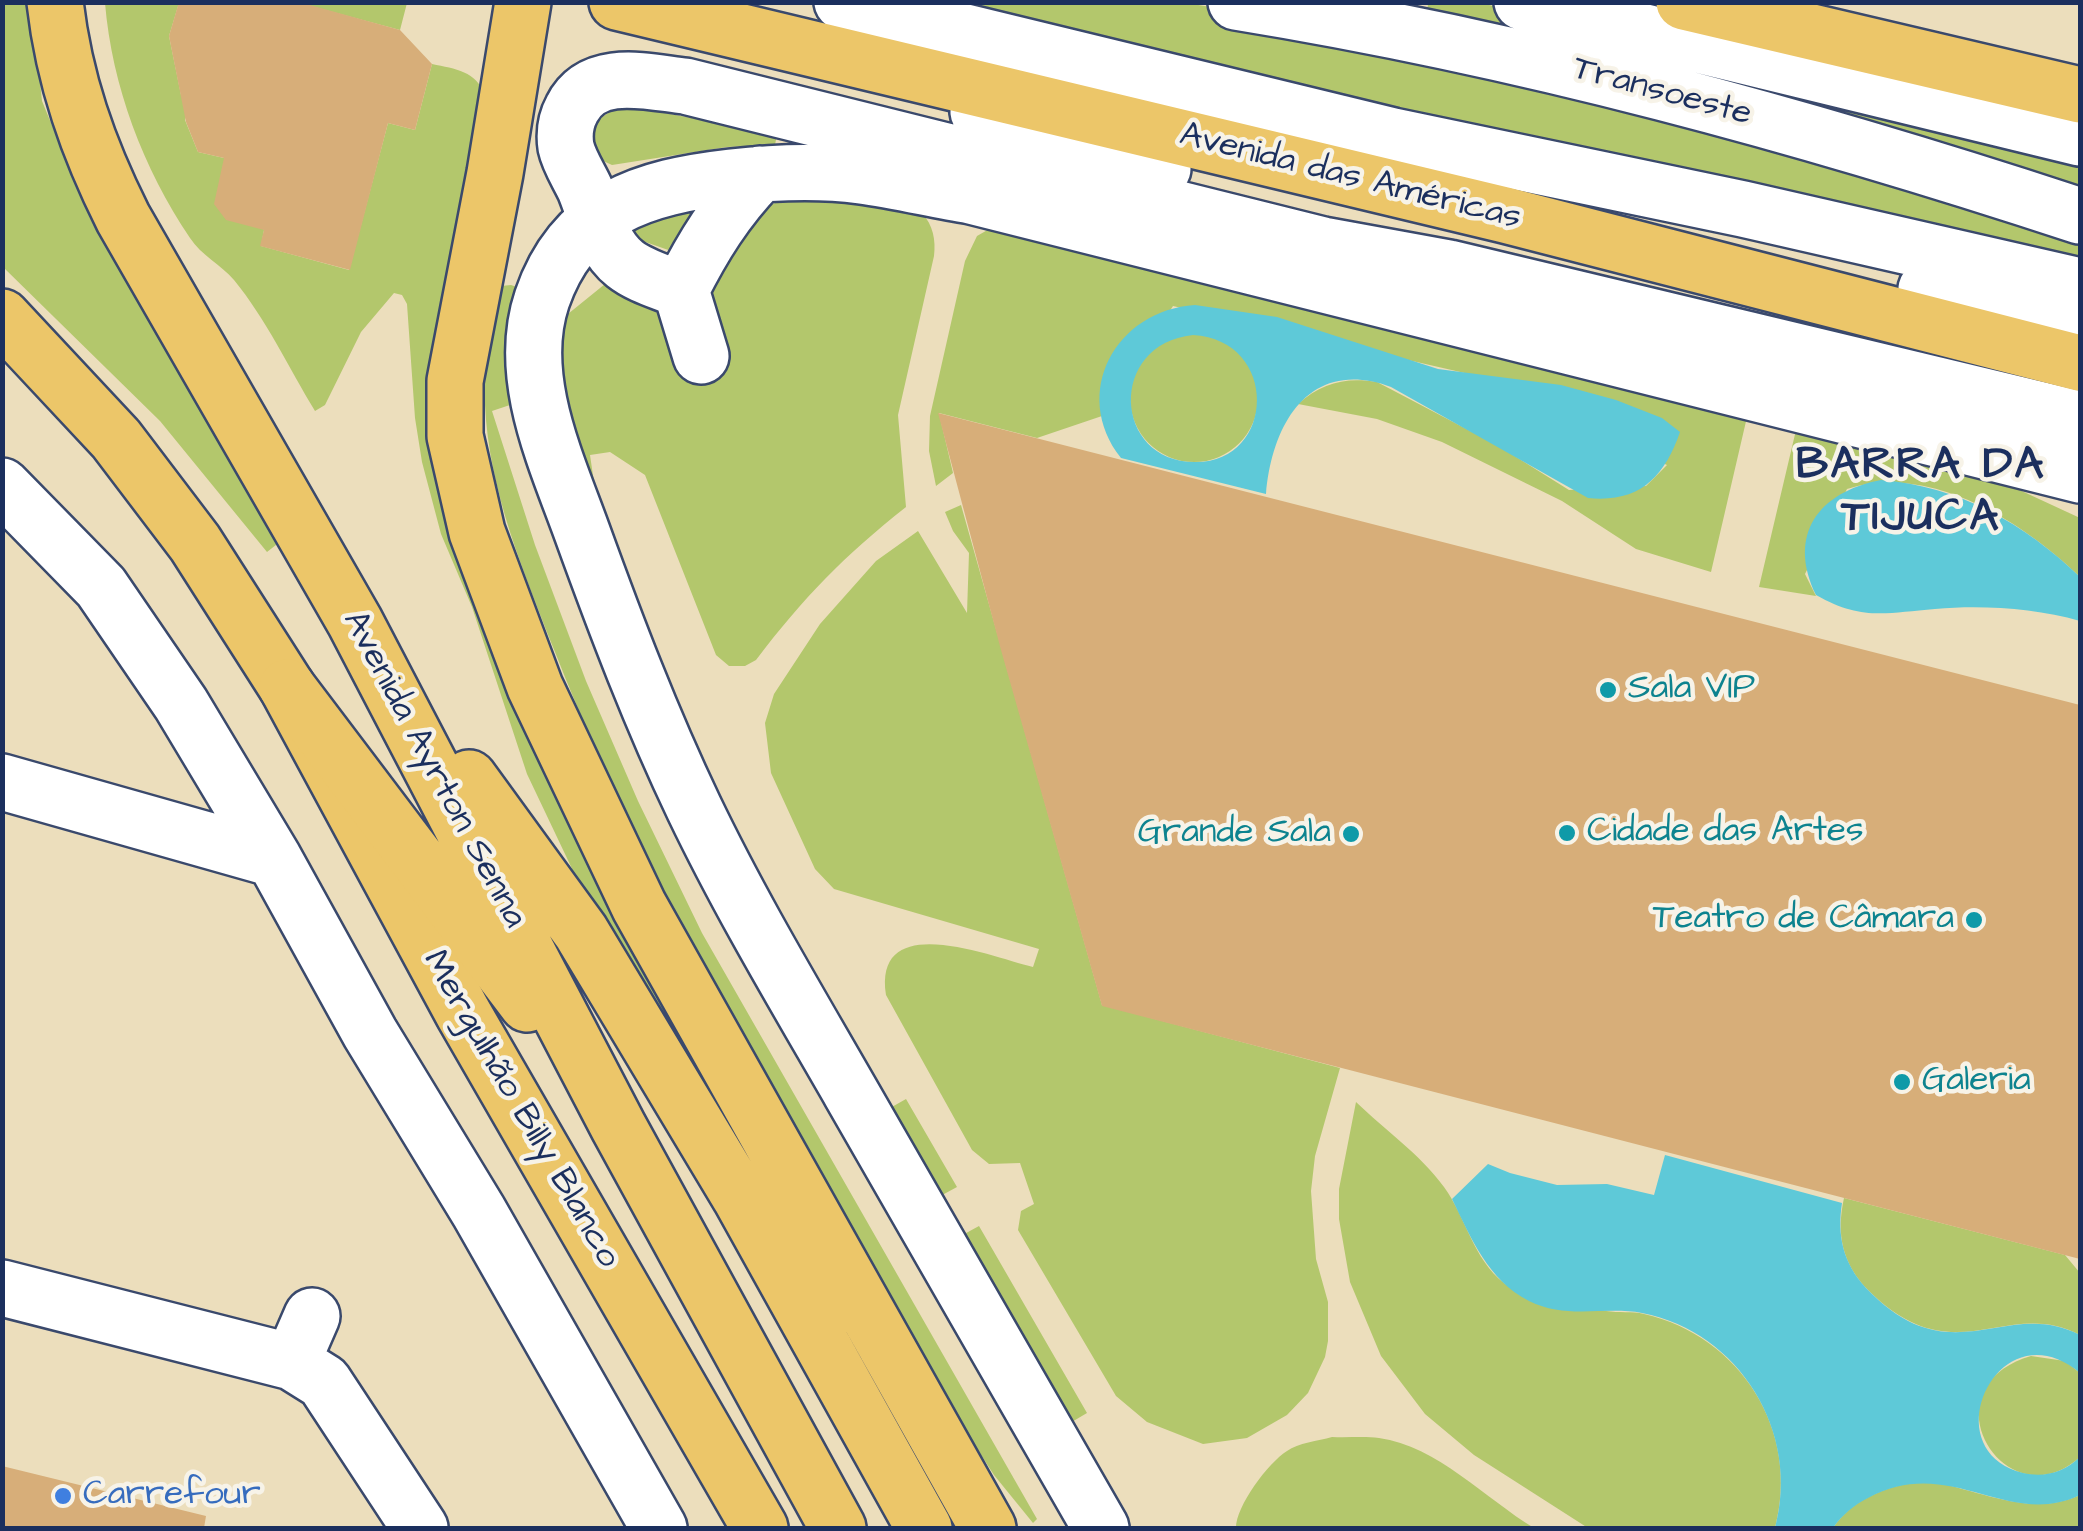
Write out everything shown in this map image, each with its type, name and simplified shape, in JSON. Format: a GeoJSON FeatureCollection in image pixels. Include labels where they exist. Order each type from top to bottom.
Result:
{"type":"FeatureCollection","features":[{"type":"Feature","properties":{"kind":"main road","name":"Avenida Ayrton Senna"},"geometry":{"type":"LineString","coordinates":[[55,2],[60,51],[74,102],[96,166],[122,218],[355,622],[618,1126],[838,1528]]}},
{"type":"Feature","properties":{"kind":"main road"},"geometry":{"type":"LineString","coordinates":[[523,2],[455,381],[456,436],[477,532],[535,687],[639,906],[988,1527]]}},
{"type":"Feature","properties":{"kind":"main road","name":"Avenida das Américas"},"geometry":{"type":"LineString","coordinates":[[617,2],[1505,215],[2080,362]]}},
{"type":"Feature","properties":{"kind":"main road"},"geometry":{"type":"LineString","coordinates":[[1684,2],[2080,95]]}},
{"type":"Feature","properties":{"kind":"main road"},"geometry":{"type":"LineString","coordinates":[[1725,2],[1798,28]]}},
{"type":"Feature","properties":{"kind":"main road"},"geometry":{"type":"LineString","coordinates":[[2,317],[116,438],[194,542],[288,687],[618,1126]]}},
{"type":"Feature","properties":{"kind":"main road"},"geometry":{"type":"LineString","coordinates":[[355,622],[581,932],[740,1196],[924,1528]]}},
{"type":"Feature","properties":{"kind":"main road","name":"Mergulhão Billy Blanco"},"geometry":{"type":"LineString","coordinates":[[288,687],[463,1014],[760,1528]]}},
{"type":"Feature","properties":{"kind":"lane"},"geometry":{"type":"LineString","coordinates":[[842,2],[1375,132],[1744,209],[2080,286]]}},
{"type":"Feature","properties":{"kind":"lane","name":"Transoeste"},"geometry":{"type":"LineString","coordinates":[[1236,2],[1462,42],[1587,72],[1796,128],[2080,216]]}},
{"type":"Feature","properties":{"kind":"lane","name":"Transoeste"},"geometry":{"type":"LineString","coordinates":[[1522,2],[2080,138]]}},
{"type":"Feature","properties":{"kind":"lane"},"geometry":{"type":"LineString","coordinates":[[887,66],[945,102],[1387,237],[1449,268]]}},
{"type":"Feature","properties":{"kind":"lane"},"geometry":{"type":"LineString","coordinates":[[681,290],[624,264],[612,251],[596,219],[566,146],[566,123],[574,104],[590,88],[632,80],[685,86],[1324,246],[1449,268],[2080,418]]}},
{"type":"Feature","properties":{"kind":"lane"},"geometry":{"type":"LineString","coordinates":[[1544,169],[1578,194],[1623,213],[2080,326]]}},
{"type":"Feature","properties":{"kind":"lane"},"geometry":{"type":"LineString","coordinates":[[1101,1528],[758,929],[695,809],[631,667],[564,482],[541,410],[532,360],[533,332],[542,296],[577,237],[626,199],[680,183],[791,171],[858,176],[971,196],[2080,475]]}},
{"type":"Feature","properties":{"kind":"lane"},"geometry":{"type":"LineString","coordinates":[[701,356],[681,290],[714,227],[760,174]]}},
{"type":"Feature","properties":{"kind":"lane"},"geometry":{"type":"LineString","coordinates":[[2,486],[101,587],[181,704],[274,859],[370,1032],[480,1212],[658,1528]]}},
{"type":"Feature","properties":{"kind":"lane"},"geometry":{"type":"LineString","coordinates":[[2,782],[274,859]]}},
{"type":"Feature","properties":{"kind":"lane"},"geometry":{"type":"LineString","coordinates":[[2,1288],[302,1339],[324,1382],[420,1528]]}},
{"type":"Feature","properties":{"kind":"green space"},"geometry":{"type":"Polygon","coordinates":[[[3,3],[32,3],[42,101],[90,218],[281,541],[267,552],[160,421],[3,267],[3,3]]]}},
{"type":"Feature","properties":{"kind":"green space"},"geometry":{"type":"Polygon","coordinates":[[[105,3],[179,3],[169,36],[181,95],[191,99],[185,120],[198,152],[224,158],[264,230],[261,246],[349,270],[388,123],[415,130],[432,64],[464,72],[481,87],[485,95],[441,342],[562,806],[702,1082],[960,1528],[946,1528],[575,875],[527,774],[472,607],[441,534],[422,462],[407,304],[402,295],[394,293],[361,332],[325,405],[315,411],[246,295],[195,244],[158,183],[123,95],[105,3]]]}},
{"type":"Feature","properties":{"kind":"green space"},"geometry":{"type":"Polygon","coordinates":[[[299,3],[407,3],[400,30],[299,3]]]}},
{"type":"Feature","properties":{"kind":"green space"},"geometry":{"type":"Polygon","coordinates":[[[890,3],[1186,3],[1377,34],[2080,227],[2080,276],[890,3]]]}},
{"type":"Feature","properties":{"kind":"green space"},"geometry":{"type":"Polygon","coordinates":[[[1481,3],[2080,150],[2080,200],[1426,18],[1428,4],[1481,3]]]}},
{"type":"Feature","properties":{"kind":"green space"},"geometry":{"type":"Polygon","coordinates":[[[617,107],[777,134],[775,145],[727,147],[612,165],[599,159],[589,141],[595,122],[617,107]]]}},
{"type":"Feature","properties":{"kind":"green space"},"geometry":{"type":"Polygon","coordinates":[[[800,192],[922,213],[931,228],[934,256],[898,415],[906,507],[826,578],[756,660],[745,666],[729,666],[716,655],[645,475],[610,452],[590,455],[598,510],[557,380],[563,318],[605,284],[640,297],[666,325],[711,306],[711,287],[755,212],[800,192]]]}},
{"type":"Feature","properties":{"kind":"green space"},"geometry":{"type":"Polygon","coordinates":[[[700,208],[674,252],[634,238],[632,232],[641,223],[700,208]]]}},
{"type":"Feature","properties":{"kind":"green space"},"geometry":{"type":"Polygon","coordinates":[[[991,228],[1747,417],[1711,572],[1636,549],[1562,501],[1442,442],[1377,419],[1298,404],[1334,383],[1377,382],[1497,445],[1569,490],[1646,486],[1667,465],[1469,374],[1173,306],[1102,416],[1037,438],[939,413],[953,473],[936,486],[929,451],[930,416],[965,261],[977,236],[991,228]]]}},
{"type":"Feature","properties":{"kind":"green space"},"geometry":{"type":"Polygon","coordinates":[[[501,286],[523,289],[522,401],[492,411],[535,545],[586,681],[702,933],[1037,1519],[1033,1523],[994,1475],[967,1433],[800,1146],[694,953],[598,754],[520,562],[493,469],[485,405],[486,375],[501,286]]]}},
{"type":"Feature","properties":{"kind":"green space"},"geometry":{"type":"Polygon","coordinates":[[[1194,334],[1218,339],[1239,353],[1253,374],[1258,398],[1253,422],[1239,443],[1218,457],[1194,462],[1170,457],[1149,443],[1135,422],[1130,398],[1135,374],[1149,353],[1170,339],[1194,334]]]}},
{"type":"Feature","properties":{"kind":"green space"},"geometry":{"type":"Polygon","coordinates":[[[1796,430],[1998,480],[2080,518],[2080,577],[2031,536],[1973,502],[1910,484],[1878,483],[1847,489],[1805,574],[1816,596],[1759,587],[1796,430]]]}},
{"type":"Feature","properties":{"kind":"green space"},"geometry":{"type":"Polygon","coordinates":[[[961,505],[1102,1005],[1340,1068],[1315,1156],[1311,1191],[1316,1259],[1328,1302],[1325,1357],[1308,1393],[1287,1415],[1247,1438],[1203,1444],[1147,1422],[1116,1396],[1018,1230],[1021,1211],[1034,1204],[1020,1163],[989,1164],[972,1150],[886,995],[887,968],[898,953],[916,945],[965,949],[1033,967],[1039,949],[834,889],[815,869],[771,773],[765,723],[774,694],[820,624],[876,561],[918,531],[967,613],[969,553],[945,512],[961,505]]]}},
{"type":"Feature","properties":{"kind":"green space"},"geometry":{"type":"Polygon","coordinates":[[[906,1099],[957,1187],[933,1200],[883,1112],[906,1099]]]}},
{"type":"Feature","properties":{"kind":"green space"},"geometry":{"type":"Polygon","coordinates":[[[1356,1102],[1434,1175],[1452,1199],[1477,1250],[1504,1283],[1553,1300],[1644,1314],[1679,1326],[1709,1343],[1735,1366],[1756,1393],[1771,1424],[1779,1457],[1781,1492],[1775,1528],[1588,1528],[1474,1455],[1425,1414],[1381,1356],[1350,1282],[1339,1219],[1339,1189],[1356,1102]]]}},
{"type":"Feature","properties":{"kind":"green space"},"geometry":{"type":"Polygon","coordinates":[[[1844,1198],[2065,1255],[2080,1273],[2080,1335],[2053,1325],[2028,1324],[1954,1332],[1928,1328],[1900,1316],[1869,1291],[1847,1259],[1841,1236],[1844,1198]]]}},
{"type":"Feature","properties":{"kind":"green space"},"geometry":{"type":"Polygon","coordinates":[[[979,1226],[1087,1413],[1065,1426],[957,1238],[979,1226]]]}},
{"type":"Feature","properties":{"kind":"green space"},"geometry":{"type":"Polygon","coordinates":[[[2031,1356],[2065,1361],[2080,1373],[2080,1457],[2052,1473],[2026,1474],[2003,1463],[1987,1444],[1979,1420],[1982,1395],[1999,1372],[2031,1356]]]}},
{"type":"Feature","properties":{"kind":"green space"},"geometry":{"type":"Polygon","coordinates":[[[1332,1437],[1379,1438],[1421,1451],[1534,1528],[1236,1528],[1247,1497],[1279,1457],[1297,1446],[1332,1437]]]}},
{"type":"Feature","properties":{"kind":"green space"},"geometry":{"type":"Polygon","coordinates":[[[1929,1481],[2024,1503],[2043,1504],[2080,1495],[2080,1528],[1833,1528],[1852,1508],[1875,1494],[1929,1481]]]}},
{"type":"Feature","properties":{"kind":"water"},"geometry":{"type":"Polygon","coordinates":[[[1195,305],[1277,317],[1438,369],[1561,385],[1616,400],[1662,418],[1680,432],[1666,462],[1647,484],[1622,496],[1588,498],[1391,387],[1363,380],[1338,381],[1317,389],[1287,421],[1277,443],[1266,494],[1121,458],[1106,433],[1100,407],[1101,382],[1109,359],[1123,338],[1167,310],[1195,305]],[[1193,335],[1165,343],[1146,359],[1134,379],[1131,402],[1136,424],[1148,443],[1168,457],[1195,462],[1222,457],[1241,443],[1253,424],[1257,401],[1253,378],[1241,357],[1221,342],[1193,335]]]}},
{"type":"Feature","properties":{"kind":"water"},"geometry":{"type":"Polygon","coordinates":[[[1881,480],[1964,499],[2037,540],[2080,577],[2080,621],[2026,610],[1989,608],[1861,612],[1816,595],[1805,553],[1814,520],[1840,495],[1881,480]]]}},
{"type":"Feature","properties":{"kind":"water"},"geometry":{"type":"Polygon","coordinates":[[[1665,1155],[1842,1203],[1840,1227],[1844,1248],[1858,1279],[1897,1314],[1925,1328],[1952,1332],[2053,1325],[2080,1335],[2080,1373],[2051,1357],[2024,1357],[2002,1369],[1987,1389],[1979,1413],[1982,1438],[1996,1459],[2023,1473],[2054,1472],[2080,1457],[2080,1495],[2053,1503],[2028,1504],[1925,1483],[1898,1486],[1868,1498],[1833,1528],[1775,1528],[1781,1492],[1779,1457],[1770,1423],[1755,1392],[1734,1364],[1708,1341],[1677,1324],[1642,1313],[1557,1310],[1529,1301],[1492,1270],[1452,1199],[1488,1164],[1557,1185],[1607,1184],[1654,1195],[1665,1155]]]}},
{"type":"Feature","properties":{"kind":"building"},"geometry":{"type":"Polygon","coordinates":[[[179,2],[299,2],[400,30],[432,64],[415,130],[388,123],[350,270],[260,246],[264,230],[226,220],[214,204],[224,158],[198,152],[186,122],[169,36],[179,2]]]}},
{"type":"Feature","properties":{"kind":"building","name":"Cidade das Artes"},"geometry":{"type":"Polygon","coordinates":[[[938,413],[2080,705],[2080,1259],[1102,1006],[938,413]]]}},
{"type":"Feature","properties":{"kind":"building","name":"Carrefour"},"geometry":{"type":"Polygon","coordinates":[[[2,1466],[206,1516],[204,1528],[2,1528],[2,1466]]]}},
{"type":"Feature","properties":{"kind":"place","name":"Sala VIP"},"geometry":{"type":"Point","coordinates":[1608,690]}},
{"type":"Feature","properties":{"kind":"place","name":"Cidade das Artes"},"geometry":{"type":"Point","coordinates":[1567,833]}},
{"type":"Feature","properties":{"kind":"place","name":"Grande Sala"},"geometry":{"type":"Point","coordinates":[1351,834]}},
{"type":"Feature","properties":{"kind":"place","name":"Teatro de Câmara"},"geometry":{"type":"Point","coordinates":[1974,920]}},
{"type":"Feature","properties":{"kind":"place","name":"Galeria"},"geometry":{"type":"Point","coordinates":[1902,1082]}},
{"type":"Feature","properties":{"kind":"place","name":"Carrefour"},"geometry":{"type":"Point","coordinates":[63,1496]}},
{"type":"Feature","properties":{"kind":"district","name":"BARRA DA TIJUCA"},"geometry":{"type":"Point","coordinates":[1921,494]}}]}
